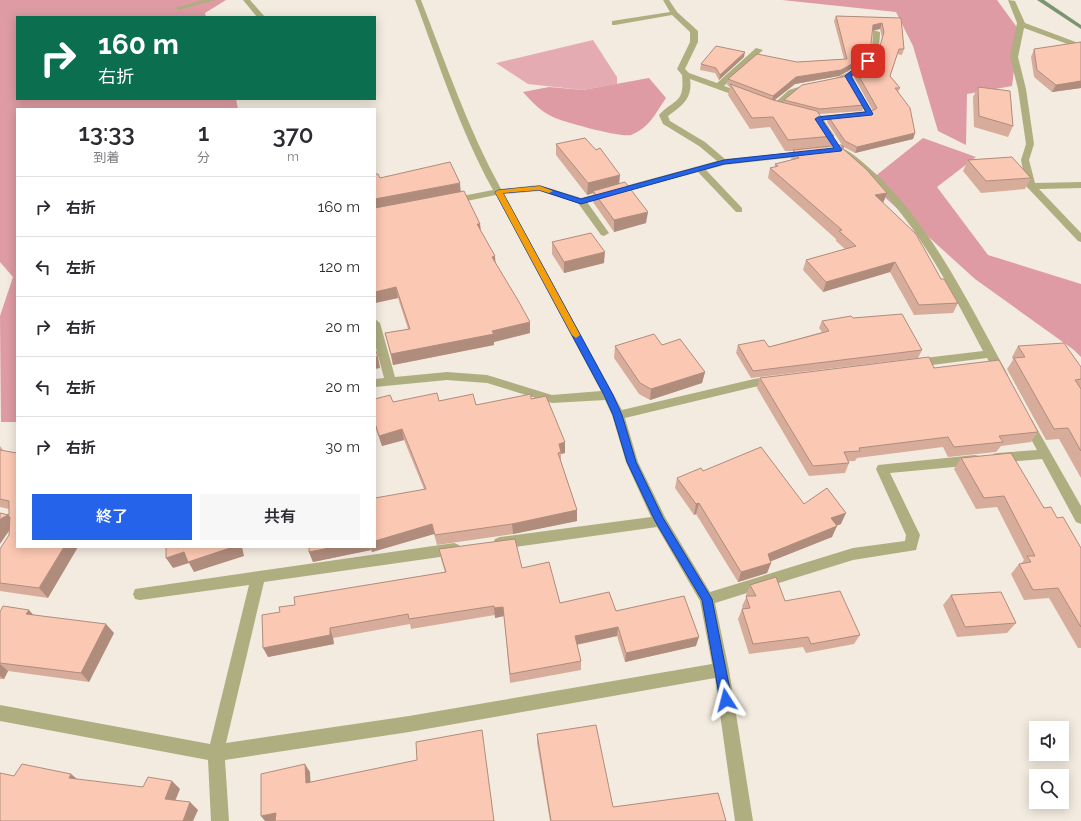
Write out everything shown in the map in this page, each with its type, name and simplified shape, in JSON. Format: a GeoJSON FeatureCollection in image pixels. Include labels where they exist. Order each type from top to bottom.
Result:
{"type":"FeatureCollection","features":[{"type":"Feature","properties":{"kind":"street"},"geometry":{"type":"LineString","coordinates":[[179,8],[212,0]]}},
{"type":"Feature","properties":{"kind":"street"},"geometry":{"type":"LineString","coordinates":[[246,0],[260,16]]}},
{"type":"Feature","properties":{"kind":"street"},"geometry":{"type":"LineString","coordinates":[[418,0],[464,120],[482,160],[609,395],[618,415],[632,462],[660,521],[707,599],[721,670],[744,821]]}},
{"type":"Feature","properties":{"kind":"street"},"geometry":{"type":"LineString","coordinates":[[666,0],[674,13],[694,31],[694,42],[681,70],[686,75],[751,99]]}},
{"type":"Feature","properties":{"kind":"street"},"geometry":{"type":"LineString","coordinates":[[1010,0],[1013,2],[1021,24],[1014,57],[1022,89],[1030,144],[1025,160],[1031,186],[1081,239]]}},
{"type":"Feature","properties":{"kind":"street"},"geometry":{"type":"LineString","coordinates":[[615,23],[674,13]]}},
{"type":"Feature","properties":{"kind":"street"},"geometry":{"type":"LineString","coordinates":[[1021,24],[1081,47]]}},
{"type":"Feature","properties":{"kind":"street"},"geometry":{"type":"LineString","coordinates":[[775,107],[780,100],[798,87],[842,79],[848,76],[868,61],[872,55],[875,50],[876,32]]}},
{"type":"Feature","properties":{"kind":"street"},"geometry":{"type":"LineString","coordinates":[[719,86],[759,50]]}},
{"type":"Feature","properties":{"kind":"street"},"geometry":{"type":"LineString","coordinates":[[686,75],[688,90],[680,104],[663,115],[666,122],[702,144],[724,162]]}},
{"type":"Feature","properties":{"kind":"street"},"geometry":{"type":"LineString","coordinates":[[817,120],[870,114],[848,76]]}},
{"type":"Feature","properties":{"kind":"street"},"geometry":{"type":"LineString","coordinates":[[835,148],[856,159],[887,192],[925,239],[1009,387]]}},
{"type":"Feature","properties":{"kind":"street"},"geometry":{"type":"LineString","coordinates":[[445,202],[499,192],[540,188],[581,202],[701,170],[724,162],[816,152]]}},
{"type":"Feature","properties":{"kind":"street"},"geometry":{"type":"LineString","coordinates":[[701,170],[739,210]]}},
{"type":"Feature","properties":{"kind":"street"},"geometry":{"type":"LineString","coordinates":[[1031,186],[1081,185]]}},
{"type":"Feature","properties":{"kind":"street"},"geometry":{"type":"LineString","coordinates":[[581,202],[604,233]]}},
{"type":"Feature","properties":{"kind":"street"},"geometry":{"type":"LineString","coordinates":[[376,327],[391,382]]}},
{"type":"Feature","properties":{"kind":"street"},"geometry":{"type":"LineString","coordinates":[[904,365],[991,354]]}},
{"type":"Feature","properties":{"kind":"street"},"geometry":{"type":"LineString","coordinates":[[376,383],[447,376],[487,379],[552,399],[609,395]]}},
{"type":"Feature","properties":{"kind":"street"},"geometry":{"type":"LineString","coordinates":[[618,415],[754,383],[785,379]]}},
{"type":"Feature","properties":{"kind":"street"},"geometry":{"type":"LineString","coordinates":[[1023,414],[1081,518]]}},
{"type":"Feature","properties":{"kind":"street"},"geometry":{"type":"LineString","coordinates":[[707,599],[853,554],[911,546],[913,535],[882,469],[1045,454]]}},
{"type":"Feature","properties":{"kind":"street"},"geometry":{"type":"LineString","coordinates":[[486,545],[660,521]]}},
{"type":"Feature","properties":{"kind":"street"},"geometry":{"type":"LineString","coordinates":[[140,594],[471,547]]}},
{"type":"Feature","properties":{"kind":"street"},"geometry":{"type":"LineString","coordinates":[[220,821],[216,753],[258,577]]}},
{"type":"Feature","properties":{"kind":"street"},"geometry":{"type":"LineString","coordinates":[[0,713],[216,753],[409,724],[721,670]]}},
{"type":"Feature","properties":{"kind":"shaded area"},"geometry":{"type":"Polygon","coordinates":[[[0,0],[226,0],[205,13],[206,16],[16,16],[16,100],[236,100],[238,108],[16,108],[16,422],[1,422],[0,316],[13,277],[0,262],[0,0]]]}},
{"type":"Feature","properties":{"kind":"shaded area"},"geometry":{"type":"Polygon","coordinates":[[[782,0],[997,0],[1019,30],[1012,86],[967,94],[966,145],[938,131],[913,46],[896,12],[782,0]]]}},
{"type":"Feature","properties":{"kind":"shaded area"},"geometry":{"type":"Polygon","coordinates":[[[593,40],[617,77],[617,84],[583,90],[528,84],[496,63],[593,40]]]}},
{"type":"Feature","properties":{"kind":"shaded area"},"geometry":{"type":"Polygon","coordinates":[[[649,78],[666,98],[655,115],[643,129],[631,135],[605,132],[559,119],[540,109],[523,92],[549,87],[583,90],[649,78]]]}},
{"type":"Feature","properties":{"kind":"shaded area"},"geometry":{"type":"Polygon","coordinates":[[[923,138],[976,157],[937,187],[988,255],[1081,284],[1081,357],[1074,350],[975,279],[868,182],[923,138]]]}},
{"type":"Feature","properties":{"kind":"building"},"geometry":{"type":"Polygon","coordinates":[[[836,16],[901,18],[904,49],[899,49],[890,76],[900,88],[895,88],[910,108],[915,133],[857,147],[845,141],[828,116],[872,111],[877,108],[856,71],[872,59],[880,46],[884,32],[882,23],[873,25],[871,44],[866,53],[850,65],[841,70],[796,77],[773,96],[728,79],[757,54],[797,62],[847,59],[836,16]]]}},
{"type":"Feature","properties":{"kind":"building"},"geometry":{"type":"Polygon","coordinates":[[[1081,42],[1081,81],[1056,85],[1037,70],[1034,49],[1081,42]]]}},
{"type":"Feature","properties":{"kind":"building"},"geometry":{"type":"Polygon","coordinates":[[[716,46],[745,52],[720,75],[716,68],[701,64],[716,46]]]}},
{"type":"Feature","properties":{"kind":"building"},"geometry":{"type":"Polygon","coordinates":[[[847,76],[864,105],[820,109],[784,100],[802,85],[847,76]]]}},
{"type":"Feature","properties":{"kind":"building"},"geometry":{"type":"Polygon","coordinates":[[[730,84],[773,100],[817,111],[834,136],[788,140],[773,117],[752,118],[730,84]]]}},
{"type":"Feature","properties":{"kind":"building"},"geometry":{"type":"Polygon","coordinates":[[[978,87],[1010,91],[1013,126],[979,116],[978,87]]]}},
{"type":"Feature","properties":{"kind":"building"},"geometry":{"type":"Polygon","coordinates":[[[585,138],[596,150],[600,148],[620,175],[588,183],[556,144],[585,138]]]}},
{"type":"Feature","properties":{"kind":"building"},"geometry":{"type":"Polygon","coordinates":[[[841,145],[844,147],[841,147],[867,170],[887,193],[875,195],[916,234],[941,279],[944,279],[958,303],[919,305],[895,262],[826,282],[806,260],[856,246],[839,231],[842,230],[770,168],[778,166],[775,164],[799,158],[793,150],[841,145]]]}},
{"type":"Feature","properties":{"kind":"building"},"geometry":{"type":"Polygon","coordinates":[[[1012,157],[1031,178],[986,181],[968,160],[1012,157]]]}},
{"type":"Feature","properties":{"kind":"building"},"geometry":{"type":"Polygon","coordinates":[[[450,162],[460,183],[376,199],[376,174],[378,174],[380,178],[450,162]]]}},
{"type":"Feature","properties":{"kind":"building"},"geometry":{"type":"Polygon","coordinates":[[[625,182],[648,212],[614,220],[593,191],[625,182]]]}},
{"type":"Feature","properties":{"kind":"building"},"geometry":{"type":"Polygon","coordinates":[[[464,191],[480,224],[477,224],[495,256],[492,257],[530,322],[492,331],[494,334],[391,354],[385,333],[410,329],[396,287],[376,292],[376,208],[464,191]]]}},
{"type":"Feature","properties":{"kind":"building"},"geometry":{"type":"Polygon","coordinates":[[[591,233],[605,252],[564,262],[552,242],[591,233]]]}},
{"type":"Feature","properties":{"kind":"building"},"geometry":{"type":"Polygon","coordinates":[[[902,314],[922,350],[753,371],[738,345],[764,340],[769,347],[829,331],[822,321],[851,316],[853,318],[902,314]]]}},
{"type":"Feature","properties":{"kind":"building"},"geometry":{"type":"Polygon","coordinates":[[[654,334],[662,345],[680,339],[705,372],[651,389],[640,383],[615,346],[654,334]]]}},
{"type":"Feature","properties":{"kind":"building"},"geometry":{"type":"Polygon","coordinates":[[[1064,343],[1081,367],[1081,379],[1075,380],[1081,389],[1081,451],[1068,428],[1054,429],[1014,358],[1025,357],[1018,346],[1064,343]]]}},
{"type":"Feature","properties":{"kind":"building"},"geometry":{"type":"Polygon","coordinates":[[[929,357],[934,368],[999,360],[1038,432],[999,436],[1003,442],[954,447],[948,437],[859,448],[860,451],[844,452],[849,463],[813,466],[760,378],[929,357]]]}},
{"type":"Feature","properties":{"kind":"building"},"geometry":{"type":"Polygon","coordinates":[[[437,393],[439,401],[473,394],[476,405],[531,394],[531,399],[546,396],[565,442],[559,444],[561,452],[558,453],[577,510],[512,524],[435,535],[432,524],[376,541],[376,498],[426,489],[402,429],[379,436],[376,426],[376,399],[390,395],[393,402],[437,393]]]}},
{"type":"Feature","properties":{"kind":"building"},"geometry":{"type":"Polygon","coordinates":[[[761,447],[804,504],[827,488],[846,513],[831,518],[837,526],[768,554],[771,563],[741,572],[699,503],[696,504],[677,478],[701,468],[703,471],[761,447]]]}},
{"type":"Feature","properties":{"kind":"building"},"geometry":{"type":"Polygon","coordinates":[[[0,450],[16,453],[16,548],[63,548],[39,588],[0,583],[0,549],[9,535],[10,517],[8,515],[0,520],[0,513],[9,515],[9,501],[0,499],[0,450]]]}},
{"type":"Feature","properties":{"kind":"building"},"geometry":{"type":"Polygon","coordinates":[[[1011,453],[1044,508],[1051,507],[1057,518],[1063,517],[1081,548],[1081,627],[1058,588],[1033,590],[1019,564],[1031,562],[1027,556],[1035,556],[1004,496],[984,498],[961,458],[1011,453]]]}},
{"type":"Feature","properties":{"kind":"building"},"geometry":{"type":"Polygon","coordinates":[[[515,539],[522,568],[549,562],[560,603],[609,592],[616,611],[684,596],[699,637],[626,653],[618,627],[575,636],[581,661],[510,674],[503,607],[494,608],[494,606],[409,619],[408,614],[330,628],[330,635],[263,648],[262,615],[280,612],[279,607],[295,605],[294,597],[446,572],[439,549],[515,539]]]}},
{"type":"Feature","properties":{"kind":"building"},"geometry":{"type":"Polygon","coordinates":[[[166,548],[230,548],[188,562],[184,552],[166,558],[166,548]]]}},
{"type":"Feature","properties":{"kind":"building"},"geometry":{"type":"Polygon","coordinates":[[[309,548],[330,548],[309,552],[309,548]]]}},
{"type":"Feature","properties":{"kind":"building"},"geometry":{"type":"Polygon","coordinates":[[[776,577],[785,601],[840,591],[860,635],[811,644],[808,637],[753,644],[742,609],[750,608],[746,596],[756,596],[750,585],[776,577]]]}},
{"type":"Feature","properties":{"kind":"building"},"geometry":{"type":"Polygon","coordinates":[[[1001,592],[1016,623],[965,627],[951,595],[1001,592]]]}},
{"type":"Feature","properties":{"kind":"building"},"geometry":{"type":"Polygon","coordinates":[[[3,606],[29,610],[26,614],[106,624],[81,673],[0,663],[0,612],[3,606]]]}},
{"type":"Feature","properties":{"kind":"building"},"geometry":{"type":"Polygon","coordinates":[[[596,725],[613,807],[718,793],[726,821],[551,821],[537,734],[596,725]]]}},
{"type":"Feature","properties":{"kind":"building"},"geometry":{"type":"Polygon","coordinates":[[[482,730],[494,821],[275,821],[276,813],[261,816],[261,774],[305,764],[306,783],[417,760],[416,742],[482,730]]]}},
{"type":"Feature","properties":{"kind":"building"},"geometry":{"type":"Polygon","coordinates":[[[22,764],[71,774],[69,778],[143,787],[148,777],[172,781],[165,799],[190,802],[183,821],[0,821],[0,773],[14,776],[22,764]]]}},
{"type":"Feature","properties":{"kind":"waterway"},"geometry":{"type":"LineString","coordinates":[[1040,0],[1081,27]]}},
{"type":"Feature","properties":{"kind":"slow traffic"},"geometry":{"type":"LineString","coordinates":[[549,191],[540,188],[499,192],[576,335]]}},
{"type":"Feature","properties":{"kind":"route"},"geometry":{"type":"LineString","coordinates":[[726,700],[707,599],[660,521],[632,462],[618,415],[609,395],[499,192],[540,188],[581,202],[701,170],[724,162],[839,150],[818,119],[870,114],[848,76],[868,61]]}}]}
